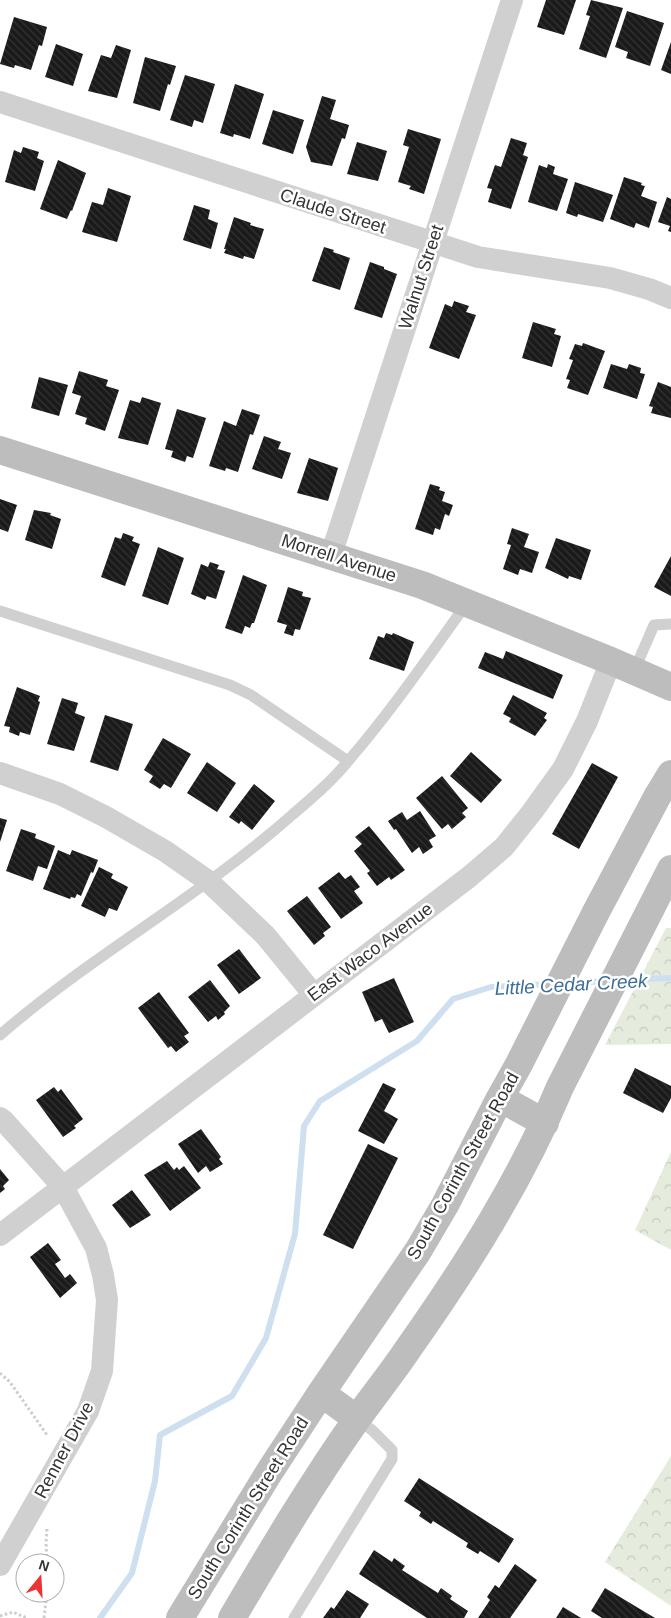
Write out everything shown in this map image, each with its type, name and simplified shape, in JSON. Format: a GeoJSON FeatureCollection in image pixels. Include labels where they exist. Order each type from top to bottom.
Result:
{"type":"FeatureCollection","features":[{"type":"Feature","properties":{"kind":"main road","name":"Morrell Avenue"},"geometry":{"type":"LineString","coordinates":[[0,450],[422,585],[671,687]]}},
{"type":"Feature","properties":{"kind":"main road","name":"South Corinth Street Road"},"geometry":{"type":"LineString","coordinates":[[180,1618],[232,1532],[321,1393],[418,1251],[445,1205],[596,912],[671,774]]}},
{"type":"Feature","properties":{"kind":"main road"},"geometry":{"type":"LineString","coordinates":[[232,1618],[299,1507],[357,1419],[409,1348],[456,1278],[502,1204],[545,1123],[560,1087],[671,869]]}},
{"type":"Feature","properties":{"kind":"main road"},"geometry":{"type":"LineString","coordinates":[[500,1098],[545,1123]]}},
{"type":"Feature","properties":{"kind":"main road"},"geometry":{"type":"LineString","coordinates":[[321,1393],[357,1419]]}},
{"type":"Feature","properties":{"kind":"street","name":"Walnut Street"},"geometry":{"type":"LineString","coordinates":[[331,555],[512,0]]}},
{"type":"Feature","properties":{"kind":"street","name":"Claude Street"},"geometry":{"type":"LineString","coordinates":[[0,102],[478,257],[610,278],[649,289],[671,298]]}},
{"type":"Feature","properties":{"kind":"street","name":"East Waco Avenue"},"geometry":{"type":"LineString","coordinates":[[0,1235],[469,877],[504,848],[563,769],[587,721],[622,666]]}},
{"type":"Feature","properties":{"kind":"street"},"geometry":{"type":"LineString","coordinates":[[0,773],[60,794],[106,816],[165,851],[208,881],[265,935],[314,995]]}},
{"type":"Feature","properties":{"kind":"street","name":"Renner Drive"},"geometry":{"type":"LineString","coordinates":[[0,1118],[63,1187],[96,1248],[107,1300],[102,1371],[88,1411],[0,1565]]}},
{"type":"Feature","properties":{"kind":"lane"},"geometry":{"type":"LineString","coordinates":[[0,1036],[35,1005],[208,881],[292,815],[348,761],[411,683],[467,603]]}},
{"type":"Feature","properties":{"kind":"lane"},"geometry":{"type":"LineString","coordinates":[[0,611],[230,685],[251,695],[348,761]]}},
{"type":"Feature","properties":{"kind":"lane"},"geometry":{"type":"LineString","coordinates":[[622,666],[654,626],[671,624]]}},
{"type":"Feature","properties":{"kind":"lane"},"geometry":{"type":"LineString","coordinates":[[294,1618],[392,1459],[392,1450],[372,1430],[357,1419]]}},
{"type":"Feature","properties":{"kind":"path"},"geometry":{"type":"LineString","coordinates":[[0,1373],[10,1382],[47,1435]]}},
{"type":"Feature","properties":{"kind":"path"},"geometry":{"type":"LineString","coordinates":[[44,1618],[46,1603]]}},
{"type":"Feature","properties":{"kind":"path"},"geometry":{"type":"LineString","coordinates":[[0,1616],[12,1612],[27,1618]]}},
{"type":"Feature","properties":{"kind":"green space"},"geometry":{"type":"Polygon","coordinates":[[[666,928],[671,928],[671,1044],[605,1045],[666,928]]]}},
{"type":"Feature","properties":{"kind":"green space"},"geometry":{"type":"Polygon","coordinates":[[[671,1152],[671,1250],[635,1230],[671,1152]]]}},
{"type":"Feature","properties":{"kind":"green space"},"geometry":{"type":"Polygon","coordinates":[[[671,1456],[671,1606],[605,1562],[671,1456]]]}},
{"type":"Feature","properties":{"kind":"building"},"geometry":{"type":"Polygon","coordinates":[[[546,0],[576,0],[564,35],[537,27],[546,0]]]}},
{"type":"Feature","properties":{"kind":"building"},"geometry":{"type":"Polygon","coordinates":[[[591,0],[623,8],[606,58],[579,49],[590,16],[586,15],[591,0]]]}},
{"type":"Feature","properties":{"kind":"building"},"geometry":{"type":"Polygon","coordinates":[[[627,11],[664,23],[650,66],[626,58],[628,52],[615,47],[627,11]]]}},
{"type":"Feature","properties":{"kind":"building"},"geometry":{"type":"Polygon","coordinates":[[[14,17],[47,27],[42,46],[39,45],[31,70],[15,65],[14,68],[0,64],[14,17]]]}},
{"type":"Feature","properties":{"kind":"building"},"geometry":{"type":"Polygon","coordinates":[[[671,42],[671,74],[661,70],[671,42]]]}},
{"type":"Feature","properties":{"kind":"building"},"geometry":{"type":"Polygon","coordinates":[[[56,44],[83,54],[73,86],[45,77],[56,44]]]}},
{"type":"Feature","properties":{"kind":"building"},"geometry":{"type":"Polygon","coordinates":[[[116,45],[131,50],[117,98],[88,91],[101,55],[111,58],[116,45]]]}},
{"type":"Feature","properties":{"kind":"building"},"geometry":{"type":"Polygon","coordinates":[[[145,57],[176,66],[170,85],[168,84],[160,111],[133,103],[145,57]]]}},
{"type":"Feature","properties":{"kind":"building"},"geometry":{"type":"Polygon","coordinates":[[[185,75],[215,84],[203,123],[194,120],[192,127],[170,120],[185,75]]]}},
{"type":"Feature","properties":{"kind":"building"},"geometry":{"type":"Polygon","coordinates":[[[235,84],[264,94],[250,139],[234,134],[233,137],[220,133],[235,84]]]}},
{"type":"Feature","properties":{"kind":"building"},"geometry":{"type":"Polygon","coordinates":[[[322,96],[336,100],[330,119],[349,125],[345,139],[342,138],[332,166],[311,162],[306,147],[322,96]]]}},
{"type":"Feature","properties":{"kind":"building"},"geometry":{"type":"Polygon","coordinates":[[[273,110],[304,120],[293,154],[262,144],[273,110]]]}},
{"type":"Feature","properties":{"kind":"building"},"geometry":{"type":"Polygon","coordinates":[[[408,129],[441,139],[424,194],[409,189],[411,186],[398,182],[409,147],[403,145],[408,129]]]}},
{"type":"Feature","properties":{"kind":"building"},"geometry":{"type":"Polygon","coordinates":[[[511,138],[527,143],[523,155],[528,157],[511,209],[488,202],[492,189],[487,188],[495,165],[501,167],[511,138]]]}},
{"type":"Feature","properties":{"kind":"building"},"geometry":{"type":"Polygon","coordinates":[[[357,142],[387,151],[378,181],[347,174],[357,142]]]}},
{"type":"Feature","properties":{"kind":"building"},"geometry":{"type":"Polygon","coordinates":[[[23,147],[39,152],[37,158],[44,161],[35,191],[5,182],[14,150],[21,153],[23,147]]]}},
{"type":"Feature","properties":{"kind":"building"},"geometry":{"type":"Polygon","coordinates":[[[58,160],[86,173],[72,211],[67,219],[40,209],[58,160]]]}},
{"type":"Feature","properties":{"kind":"building"},"geometry":{"type":"Polygon","coordinates":[[[548,164],[555,167],[553,174],[568,179],[557,211],[528,202],[539,165],[547,168],[548,164]]]}},
{"type":"Feature","properties":{"kind":"building"},"geometry":{"type":"Polygon","coordinates":[[[624,177],[642,183],[641,185],[645,186],[641,196],[657,202],[649,228],[636,223],[634,228],[610,219],[624,177]]]}},
{"type":"Feature","properties":{"kind":"building"},"geometry":{"type":"Polygon","coordinates":[[[575,182],[613,195],[603,222],[578,214],[577,217],[566,213],[575,182]]]}},
{"type":"Feature","properties":{"kind":"building"},"geometry":{"type":"Polygon","coordinates":[[[108,188],[131,196],[117,242],[82,232],[92,202],[103,205],[108,188]]]}},
{"type":"Feature","properties":{"kind":"building"},"geometry":{"type":"Polygon","coordinates":[[[667,197],[671,199],[671,232],[668,231],[670,226],[658,222],[667,197]]]}},
{"type":"Feature","properties":{"kind":"building"},"geometry":{"type":"Polygon","coordinates":[[[194,205],[210,210],[208,219],[218,223],[211,249],[183,240],[194,205]]]}},
{"type":"Feature","properties":{"kind":"building"},"geometry":{"type":"Polygon","coordinates":[[[234,217],[264,229],[254,259],[244,256],[243,259],[224,253],[234,217]]]}},
{"type":"Feature","properties":{"kind":"building"},"geometry":{"type":"Polygon","coordinates":[[[324,247],[350,258],[340,290],[312,281],[324,247]]]}},
{"type":"Feature","properties":{"kind":"building"},"geometry":{"type":"Polygon","coordinates":[[[370,262],[397,274],[382,318],[354,309],[370,262]]]}},
{"type":"Feature","properties":{"kind":"building"},"geometry":{"type":"Polygon","coordinates":[[[454,301],[469,306],[466,312],[476,315],[459,359],[429,348],[445,304],[452,307],[454,301]]]}},
{"type":"Feature","properties":{"kind":"building"},"geometry":{"type":"Polygon","coordinates":[[[533,322],[556,329],[554,334],[561,336],[552,367],[522,358],[533,322]]]}},
{"type":"Feature","properties":{"kind":"building"},"geometry":{"type":"Polygon","coordinates":[[[583,343],[605,351],[588,395],[567,388],[570,380],[566,379],[573,360],[569,359],[575,344],[582,346],[583,343]]]}},
{"type":"Feature","properties":{"kind":"building"},"geometry":{"type":"Polygon","coordinates":[[[611,364],[627,369],[629,364],[641,368],[640,373],[645,374],[637,399],[603,388],[611,364]]]}},
{"type":"Feature","properties":{"kind":"building"},"geometry":{"type":"Polygon","coordinates":[[[79,371],[108,380],[106,386],[119,390],[105,431],[85,424],[87,418],[75,414],[81,396],[72,393],[79,371]]]}},
{"type":"Feature","properties":{"kind":"building"},"geometry":{"type":"Polygon","coordinates":[[[39,377],[68,385],[59,416],[31,408],[39,377]]]}},
{"type":"Feature","properties":{"kind":"building"},"geometry":{"type":"Polygon","coordinates":[[[658,382],[671,387],[671,418],[651,413],[653,407],[649,406],[658,382]]]}},
{"type":"Feature","properties":{"kind":"building"},"geometry":{"type":"Polygon","coordinates":[[[142,397],[161,403],[148,445],[118,438],[130,400],[140,403],[142,397]]]}},
{"type":"Feature","properties":{"kind":"building"},"geometry":{"type":"Polygon","coordinates":[[[177,409],[206,418],[193,458],[187,456],[185,462],[171,457],[173,451],[165,449],[177,409]]]}},
{"type":"Feature","properties":{"kind":"building"},"geometry":{"type":"Polygon","coordinates":[[[242,409],[260,415],[253,435],[250,434],[238,472],[226,468],[225,471],[209,466],[224,421],[236,426],[242,409]]]}},
{"type":"Feature","properties":{"kind":"building"},"geometry":{"type":"Polygon","coordinates":[[[264,436],[281,442],[278,449],[291,453],[282,479],[252,469],[264,436]]]}},
{"type":"Feature","properties":{"kind":"building"},"geometry":{"type":"Polygon","coordinates":[[[309,458],[338,468],[328,501],[297,493],[309,458]]]}},
{"type":"Feature","properties":{"kind":"building"},"geometry":{"type":"Polygon","coordinates":[[[430,484],[440,487],[439,490],[445,492],[442,501],[453,505],[449,516],[445,514],[440,530],[435,528],[433,535],[415,529],[430,484]]]}},
{"type":"Feature","properties":{"kind":"building"},"geometry":{"type":"Polygon","coordinates":[[[0,499],[17,505],[8,532],[0,529],[0,499]]]}},
{"type":"Feature","properties":{"kind":"building"},"geometry":{"type":"Polygon","coordinates":[[[34,510],[51,513],[50,515],[61,519],[52,549],[25,540],[34,510]]]}},
{"type":"Feature","properties":{"kind":"building"},"geometry":{"type":"Polygon","coordinates":[[[512,528],[529,534],[524,547],[539,552],[532,573],[520,569],[518,575],[503,569],[511,545],[507,544],[512,528]]]}},
{"type":"Feature","properties":{"kind":"building"},"geometry":{"type":"Polygon","coordinates":[[[123,533],[134,537],[132,541],[140,544],[125,586],[101,577],[115,537],[121,539],[123,533]]]}},
{"type":"Feature","properties":{"kind":"building"},"geometry":{"type":"Polygon","coordinates":[[[556,538],[591,550],[581,580],[569,576],[568,579],[545,568],[556,538]]]}},
{"type":"Feature","properties":{"kind":"building"},"geometry":{"type":"Polygon","coordinates":[[[158,547],[184,558],[168,605],[142,596],[158,547]]]}},
{"type":"Feature","properties":{"kind":"building"},"geometry":{"type":"Polygon","coordinates":[[[671,556],[671,596],[654,587],[671,556]]]}},
{"type":"Feature","properties":{"kind":"building"},"geometry":{"type":"Polygon","coordinates":[[[210,562],[219,565],[217,569],[225,571],[216,599],[207,596],[205,600],[191,594],[201,564],[208,567],[210,562]]]}},
{"type":"Feature","properties":{"kind":"building"},"geometry":{"type":"Polygon","coordinates":[[[243,575],[267,585],[254,623],[252,623],[250,628],[245,626],[242,634],[225,628],[243,575]]]}},
{"type":"Feature","properties":{"kind":"building"},"geometry":{"type":"Polygon","coordinates":[[[288,587],[303,592],[302,596],[311,598],[300,630],[295,629],[293,636],[284,633],[287,625],[277,622],[288,587]]]}},
{"type":"Feature","properties":{"kind":"building"},"geometry":{"type":"Polygon","coordinates":[[[386,633],[392,635],[393,633],[414,642],[404,671],[369,659],[378,636],[384,638],[386,633]]]}},
{"type":"Feature","properties":{"kind":"building"},"geometry":{"type":"Polygon","coordinates":[[[506,651],[563,675],[553,699],[478,668],[485,652],[503,659],[506,651]]]}},
{"type":"Feature","properties":{"kind":"building"},"geometry":{"type":"Polygon","coordinates":[[[17,687],[40,696],[30,735],[20,732],[19,736],[9,732],[10,727],[4,726],[17,687]]]}},
{"type":"Feature","properties":{"kind":"building"},"geometry":{"type":"Polygon","coordinates":[[[513,695],[547,713],[544,718],[547,720],[535,736],[509,722],[511,718],[503,714],[513,695]]]}},
{"type":"Feature","properties":{"kind":"building"},"geometry":{"type":"Polygon","coordinates":[[[62,698],[78,703],[75,713],[85,717],[74,751],[47,744],[62,698]]]}},
{"type":"Feature","properties":{"kind":"building"},"geometry":{"type":"Polygon","coordinates":[[[105,715],[133,724],[118,771],[90,762],[105,715]]]}},
{"type":"Feature","properties":{"kind":"building"},"geometry":{"type":"Polygon","coordinates":[[[163,738],[191,754],[171,788],[164,784],[160,789],[149,782],[153,776],[144,770],[163,738]]]}},
{"type":"Feature","properties":{"kind":"building"},"geometry":{"type":"Polygon","coordinates":[[[471,752],[502,780],[481,803],[450,776],[471,752]]]}},
{"type":"Feature","properties":{"kind":"building"},"geometry":{"type":"Polygon","coordinates":[[[207,762],[236,783],[217,812],[187,793],[207,762]]]}},
{"type":"Feature","properties":{"kind":"building"},"geometry":{"type":"Polygon","coordinates":[[[592,763],[618,777],[579,849],[552,834],[592,763]]]}},
{"type":"Feature","properties":{"kind":"building"},"geometry":{"type":"Polygon","coordinates":[[[442,776],[468,808],[462,813],[466,817],[452,829],[448,824],[442,829],[416,798],[442,776]]]}},
{"type":"Feature","properties":{"kind":"building"},"geometry":{"type":"Polygon","coordinates":[[[254,784],[275,801],[252,830],[241,821],[239,824],[229,817],[254,784]]]}},
{"type":"Feature","properties":{"kind":"building"},"geometry":{"type":"Polygon","coordinates":[[[420,811],[436,836],[429,840],[433,847],[423,854],[419,847],[412,853],[396,829],[394,830],[388,821],[402,812],[407,820],[420,811]]]}},
{"type":"Feature","properties":{"kind":"building"},"geometry":{"type":"Polygon","coordinates":[[[0,818],[7,820],[0,842],[0,818]]]}},
{"type":"Feature","properties":{"kind":"building"},"geometry":{"type":"Polygon","coordinates":[[[369,826],[405,870],[391,880],[389,877],[377,886],[367,873],[370,871],[354,851],[362,844],[355,837],[369,826]]]}},
{"type":"Feature","properties":{"kind":"building"},"geometry":{"type":"Polygon","coordinates":[[[21,829],[36,834],[35,838],[55,846],[47,869],[38,866],[33,881],[6,871],[21,829]]]}},
{"type":"Feature","properties":{"kind":"building"},"geometry":{"type":"Polygon","coordinates":[[[58,850],[70,855],[72,850],[98,860],[81,896],[77,894],[75,898],[71,897],[70,899],[43,889],[58,850]]]}},
{"type":"Feature","properties":{"kind":"building"},"geometry":{"type":"Polygon","coordinates":[[[99,867],[113,874],[111,878],[128,887],[117,911],[109,908],[105,917],[81,906],[99,867]]]}},
{"type":"Feature","properties":{"kind":"building"},"geometry":{"type":"Polygon","coordinates":[[[339,872],[345,879],[351,875],[360,887],[354,891],[363,903],[341,919],[318,888],[339,872]]]}},
{"type":"Feature","properties":{"kind":"building"},"geometry":{"type":"Polygon","coordinates":[[[307,896],[331,927],[323,933],[325,936],[314,945],[287,911],[307,896]]]}},
{"type":"Feature","properties":{"kind":"building"},"geometry":{"type":"Polygon","coordinates":[[[239,949],[261,978],[239,994],[217,965],[239,949]]]}},
{"type":"Feature","properties":{"kind":"building"},"geometry":{"type":"Polygon","coordinates":[[[394,978],[414,1022],[389,1033],[382,1019],[375,1022],[362,992],[394,978]]]}},
{"type":"Feature","properties":{"kind":"building"},"geometry":{"type":"Polygon","coordinates":[[[210,980],[230,1006],[218,1020],[216,1016],[208,1022],[188,997],[210,980]]]}},
{"type":"Feature","properties":{"kind":"building"},"geometry":{"type":"Polygon","coordinates":[[[159,992],[189,1033],[184,1036],[189,1042],[176,1052],[171,1046],[168,1048],[138,1008],[159,992]]]}},
{"type":"Feature","properties":{"kind":"building"},"geometry":{"type":"Polygon","coordinates":[[[635,1068],[671,1086],[671,1098],[663,1113],[623,1093],[635,1068]]]}},
{"type":"Feature","properties":{"kind":"building"},"geometry":{"type":"Polygon","coordinates":[[[383,1083],[396,1089],[384,1111],[398,1119],[384,1144],[358,1131],[383,1083]]]}},
{"type":"Feature","properties":{"kind":"building"},"geometry":{"type":"Polygon","coordinates":[[[54,1087],[58,1092],[61,1089],[83,1119],[74,1126],[76,1128],[63,1137],[36,1100],[54,1087]]]}},
{"type":"Feature","properties":{"kind":"building"},"geometry":{"type":"Polygon","coordinates":[[[201,1129],[221,1157],[219,1159],[223,1164],[210,1172],[206,1166],[198,1173],[178,1144],[201,1129]]]}},
{"type":"Feature","properties":{"kind":"building"},"geometry":{"type":"Polygon","coordinates":[[[368,1144],[398,1158],[353,1249],[323,1235],[368,1144]]]}},
{"type":"Feature","properties":{"kind":"building"},"geometry":{"type":"Polygon","coordinates":[[[167,1161],[174,1170],[177,1167],[179,1170],[184,1166],[201,1188],[170,1211],[144,1175],[167,1161]]]}},
{"type":"Feature","properties":{"kind":"building"},"geometry":{"type":"Polygon","coordinates":[[[0,1169],[9,1180],[3,1186],[5,1189],[0,1193],[0,1169]]]}},
{"type":"Feature","properties":{"kind":"building"},"geometry":{"type":"Polygon","coordinates":[[[132,1190],[151,1215],[130,1228],[112,1205],[132,1190]]]}},
{"type":"Feature","properties":{"kind":"building"},"geometry":{"type":"Polygon","coordinates":[[[48,1243],[61,1260],[55,1264],[65,1278],[70,1274],[77,1283],[60,1298],[30,1257],[48,1243]]]}},
{"type":"Feature","properties":{"kind":"building"},"geometry":{"type":"Polygon","coordinates":[[[419,1478],[514,1539],[499,1563],[480,1551],[478,1554],[466,1547],[468,1543],[433,1521],[431,1524],[419,1516],[421,1512],[404,1501],[419,1478]]]}},
{"type":"Feature","properties":{"kind":"building"},"geometry":{"type":"Polygon","coordinates":[[[374,1550],[392,1562],[394,1558],[405,1566],[402,1570],[438,1593],[441,1588],[452,1596],[450,1599],[468,1611],[464,1618],[427,1618],[359,1574],[374,1550]]]}},
{"type":"Feature","properties":{"kind":"building"},"geometry":{"type":"Polygon","coordinates":[[[515,1564],[537,1580],[510,1618],[478,1618],[490,1600],[487,1597],[495,1585],[499,1588],[515,1564]]]}},
{"type":"Feature","properties":{"kind":"building"},"geometry":{"type":"Polygon","coordinates":[[[605,1588],[655,1618],[602,1618],[591,1611],[605,1588]]]}},
{"type":"Feature","properties":{"kind":"building"},"geometry":{"type":"Polygon","coordinates":[[[347,1590],[369,1604],[360,1618],[323,1618],[331,1607],[334,1609],[347,1590]]]}},
{"type":"Feature","properties":{"kind":"building"},"geometry":{"type":"Polygon","coordinates":[[[563,1607],[581,1618],[556,1618],[563,1607]]]}},
{"type":"Feature","properties":{"kind":"waterway","name":"Little Cedar Creek"},"geometry":{"type":"LineString","coordinates":[[622,980],[671,978]]}},
{"type":"Feature","properties":{"kind":"waterway","name":"Little Cedar Creek"},"geometry":{"type":"LineString","coordinates":[[569,983],[607,981]]}},
{"type":"Feature","properties":{"kind":"waterway","name":"Little Cedar Creek"},"geometry":{"type":"LineString","coordinates":[[100,1618],[132,1573],[155,1481],[160,1435],[232,1396],[266,1338],[295,1234],[304,1126],[320,1101],[417,1041],[453,999],[491,987],[552,984]]}}]}
